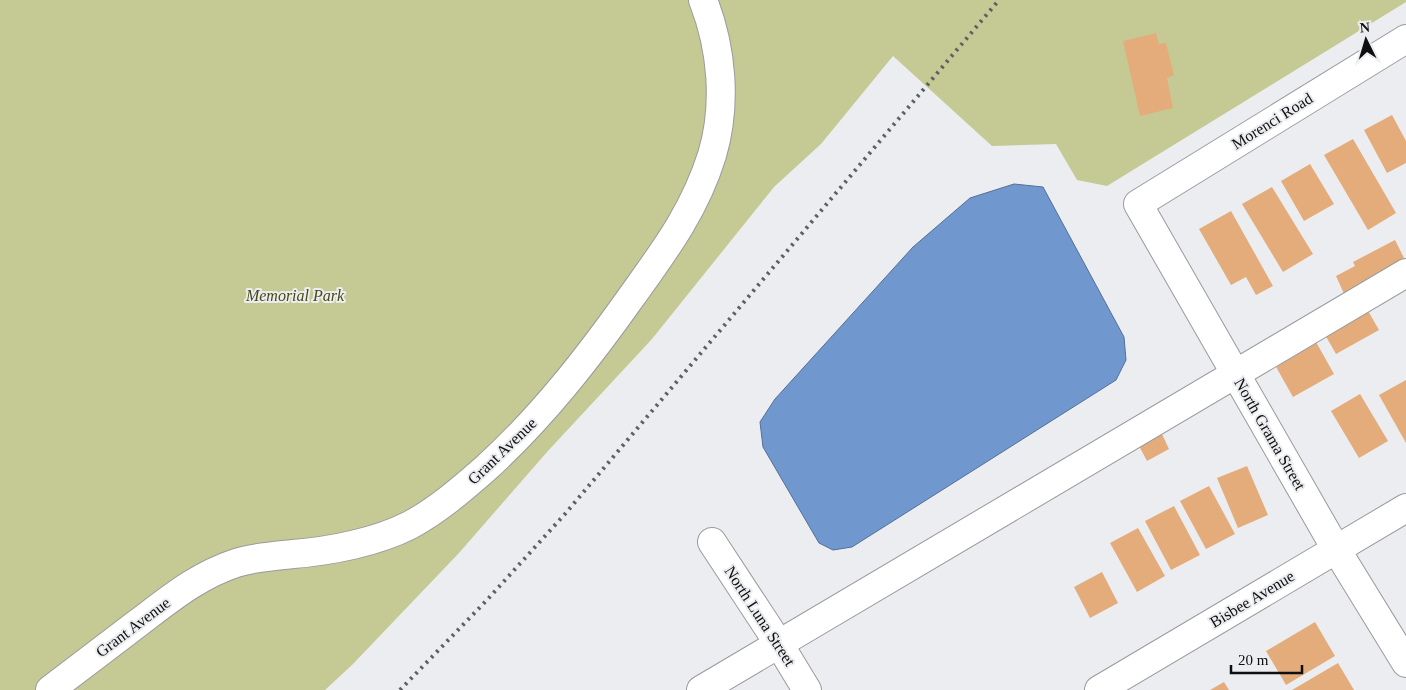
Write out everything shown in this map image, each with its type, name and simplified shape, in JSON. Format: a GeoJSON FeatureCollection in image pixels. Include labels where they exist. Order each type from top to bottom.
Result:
{"type":"FeatureCollection","features":[{"type":"Feature","properties":{"kind":"street","name":"Grant Avenue"},"geometry":{"type":"LineString","coordinates":[[50,690],[188,585],[218,569],[268,556],[329,549],[380,537],[409,526],[460,491],[512,444],[562,390],[616,319],[677,233],[700,191],[712,152],[719,116],[721,81],[716,39],[703,0]]}},
{"type":"Feature","properties":{"kind":"street","name":"Morenci Road"},"geometry":{"type":"LineString","coordinates":[[1138,204],[1406,39]]}},
{"type":"Feature","properties":{"kind":"street","name":"North Grama Street"},"geometry":{"type":"LineString","coordinates":[[1138,204],[1336,549],[1406,663]]}},
{"type":"Feature","properties":{"kind":"street"},"geometry":{"type":"LineString","coordinates":[[701,690],[1406,273]]}},
{"type":"Feature","properties":{"kind":"street","name":"Bisbee Avenue"},"geometry":{"type":"LineString","coordinates":[[1099,690],[1406,508]]}},
{"type":"Feature","properties":{"kind":"street","name":"North Luna Street"},"geometry":{"type":"LineString","coordinates":[[712,542],[807,690]]}},
{"type":"Feature","properties":{"kind":"green space","name":"Memorial Park"},"geometry":{"type":"Polygon","coordinates":[[[0,0],[1406,0],[1406,2],[1107,186],[1077,180],[1056,144],[992,146],[893,56],[821,144],[774,187],[652,339],[547,452],[459,553],[352,665],[325,690],[0,690],[0,0]]]}},
{"type":"Feature","properties":{"kind":"water"},"geometry":{"type":"Polygon","coordinates":[[[1014,184],[1043,187],[1124,337],[1126,360],[1116,380],[852,547],[833,550],[819,543],[763,447],[760,422],[775,399],[913,247],[970,198],[1014,184]]]}},
{"type":"Feature","properties":{"kind":"building"},"geometry":{"type":"Polygon","coordinates":[[[1156,33],[1159,44],[1166,43],[1174,75],[1167,78],[1173,108],[1140,116],[1123,41],[1156,33]]]}},
{"type":"Feature","properties":{"kind":"building"},"geometry":{"type":"Polygon","coordinates":[[[1392,115],[1406,141],[1406,163],[1387,173],[1364,130],[1392,115]]]}},
{"type":"Feature","properties":{"kind":"building"},"geometry":{"type":"Polygon","coordinates":[[[1353,139],[1396,213],[1368,230],[1324,155],[1353,139]]]}},
{"type":"Feature","properties":{"kind":"building"},"geometry":{"type":"Polygon","coordinates":[[[1310,164],[1334,204],[1304,221],[1281,181],[1310,164]]]}},
{"type":"Feature","properties":{"kind":"building"},"geometry":{"type":"Polygon","coordinates":[[[1272,187],[1313,254],[1283,272],[1242,204],[1272,187]]]}},
{"type":"Feature","properties":{"kind":"building"},"geometry":{"type":"Polygon","coordinates":[[[1231,211],[1273,286],[1256,295],[1246,277],[1231,285],[1199,229],[1231,211]]]}},
{"type":"Feature","properties":{"kind":"building"},"geometry":{"type":"Polygon","coordinates":[[[1395,240],[1406,262],[1345,296],[1336,276],[1355,266],[1353,262],[1395,240]]]}},
{"type":"Feature","properties":{"kind":"building"},"geometry":{"type":"Polygon","coordinates":[[[1367,309],[1379,330],[1336,354],[1324,333],[1367,309]]]}},
{"type":"Feature","properties":{"kind":"building"},"geometry":{"type":"Polygon","coordinates":[[[1316,342],[1334,374],[1293,397],[1275,365],[1316,342]]]}},
{"type":"Feature","properties":{"kind":"building"},"geometry":{"type":"Polygon","coordinates":[[[1406,380],[1406,443],[1379,395],[1406,380]]]}},
{"type":"Feature","properties":{"kind":"building"},"geometry":{"type":"Polygon","coordinates":[[[1360,394],[1388,441],[1359,458],[1331,411],[1360,394]]]}},
{"type":"Feature","properties":{"kind":"building"},"geometry":{"type":"Polygon","coordinates":[[[1161,432],[1169,449],[1147,461],[1138,444],[1161,432]]]}},
{"type":"Feature","properties":{"kind":"building"},"geometry":{"type":"Polygon","coordinates":[[[1247,466],[1268,515],[1238,528],[1217,478],[1247,466]]]}},
{"type":"Feature","properties":{"kind":"building"},"geometry":{"type":"Polygon","coordinates":[[[1209,486],[1235,534],[1206,549],[1180,501],[1209,486]]]}},
{"type":"Feature","properties":{"kind":"building"},"geometry":{"type":"Polygon","coordinates":[[[1174,506],[1200,555],[1171,570],[1145,521],[1174,506]]]}},
{"type":"Feature","properties":{"kind":"building"},"geometry":{"type":"Polygon","coordinates":[[[1138,528],[1165,576],[1137,592],[1110,543],[1138,528]]]}},
{"type":"Feature","properties":{"kind":"building"},"geometry":{"type":"Polygon","coordinates":[[[1102,572],[1118,603],[1090,618],[1074,587],[1102,572]]]}},
{"type":"Feature","properties":{"kind":"building"},"geometry":{"type":"Polygon","coordinates":[[[1315,622],[1335,656],[1286,685],[1266,651],[1315,622]]]}},
{"type":"Feature","properties":{"kind":"building"},"geometry":{"type":"Polygon","coordinates":[[[1338,663],[1354,690],[1292,690],[1338,663]]]}},
{"type":"Feature","properties":{"kind":"building"},"geometry":{"type":"Polygon","coordinates":[[[1224,682],[1229,690],[1210,690],[1224,682]]]}},
{"type":"Feature","properties":{"kind":"railway"},"geometry":{"type":"LineString","coordinates":[[400,690],[487,600],[565,514],[999,0]]}}]}
